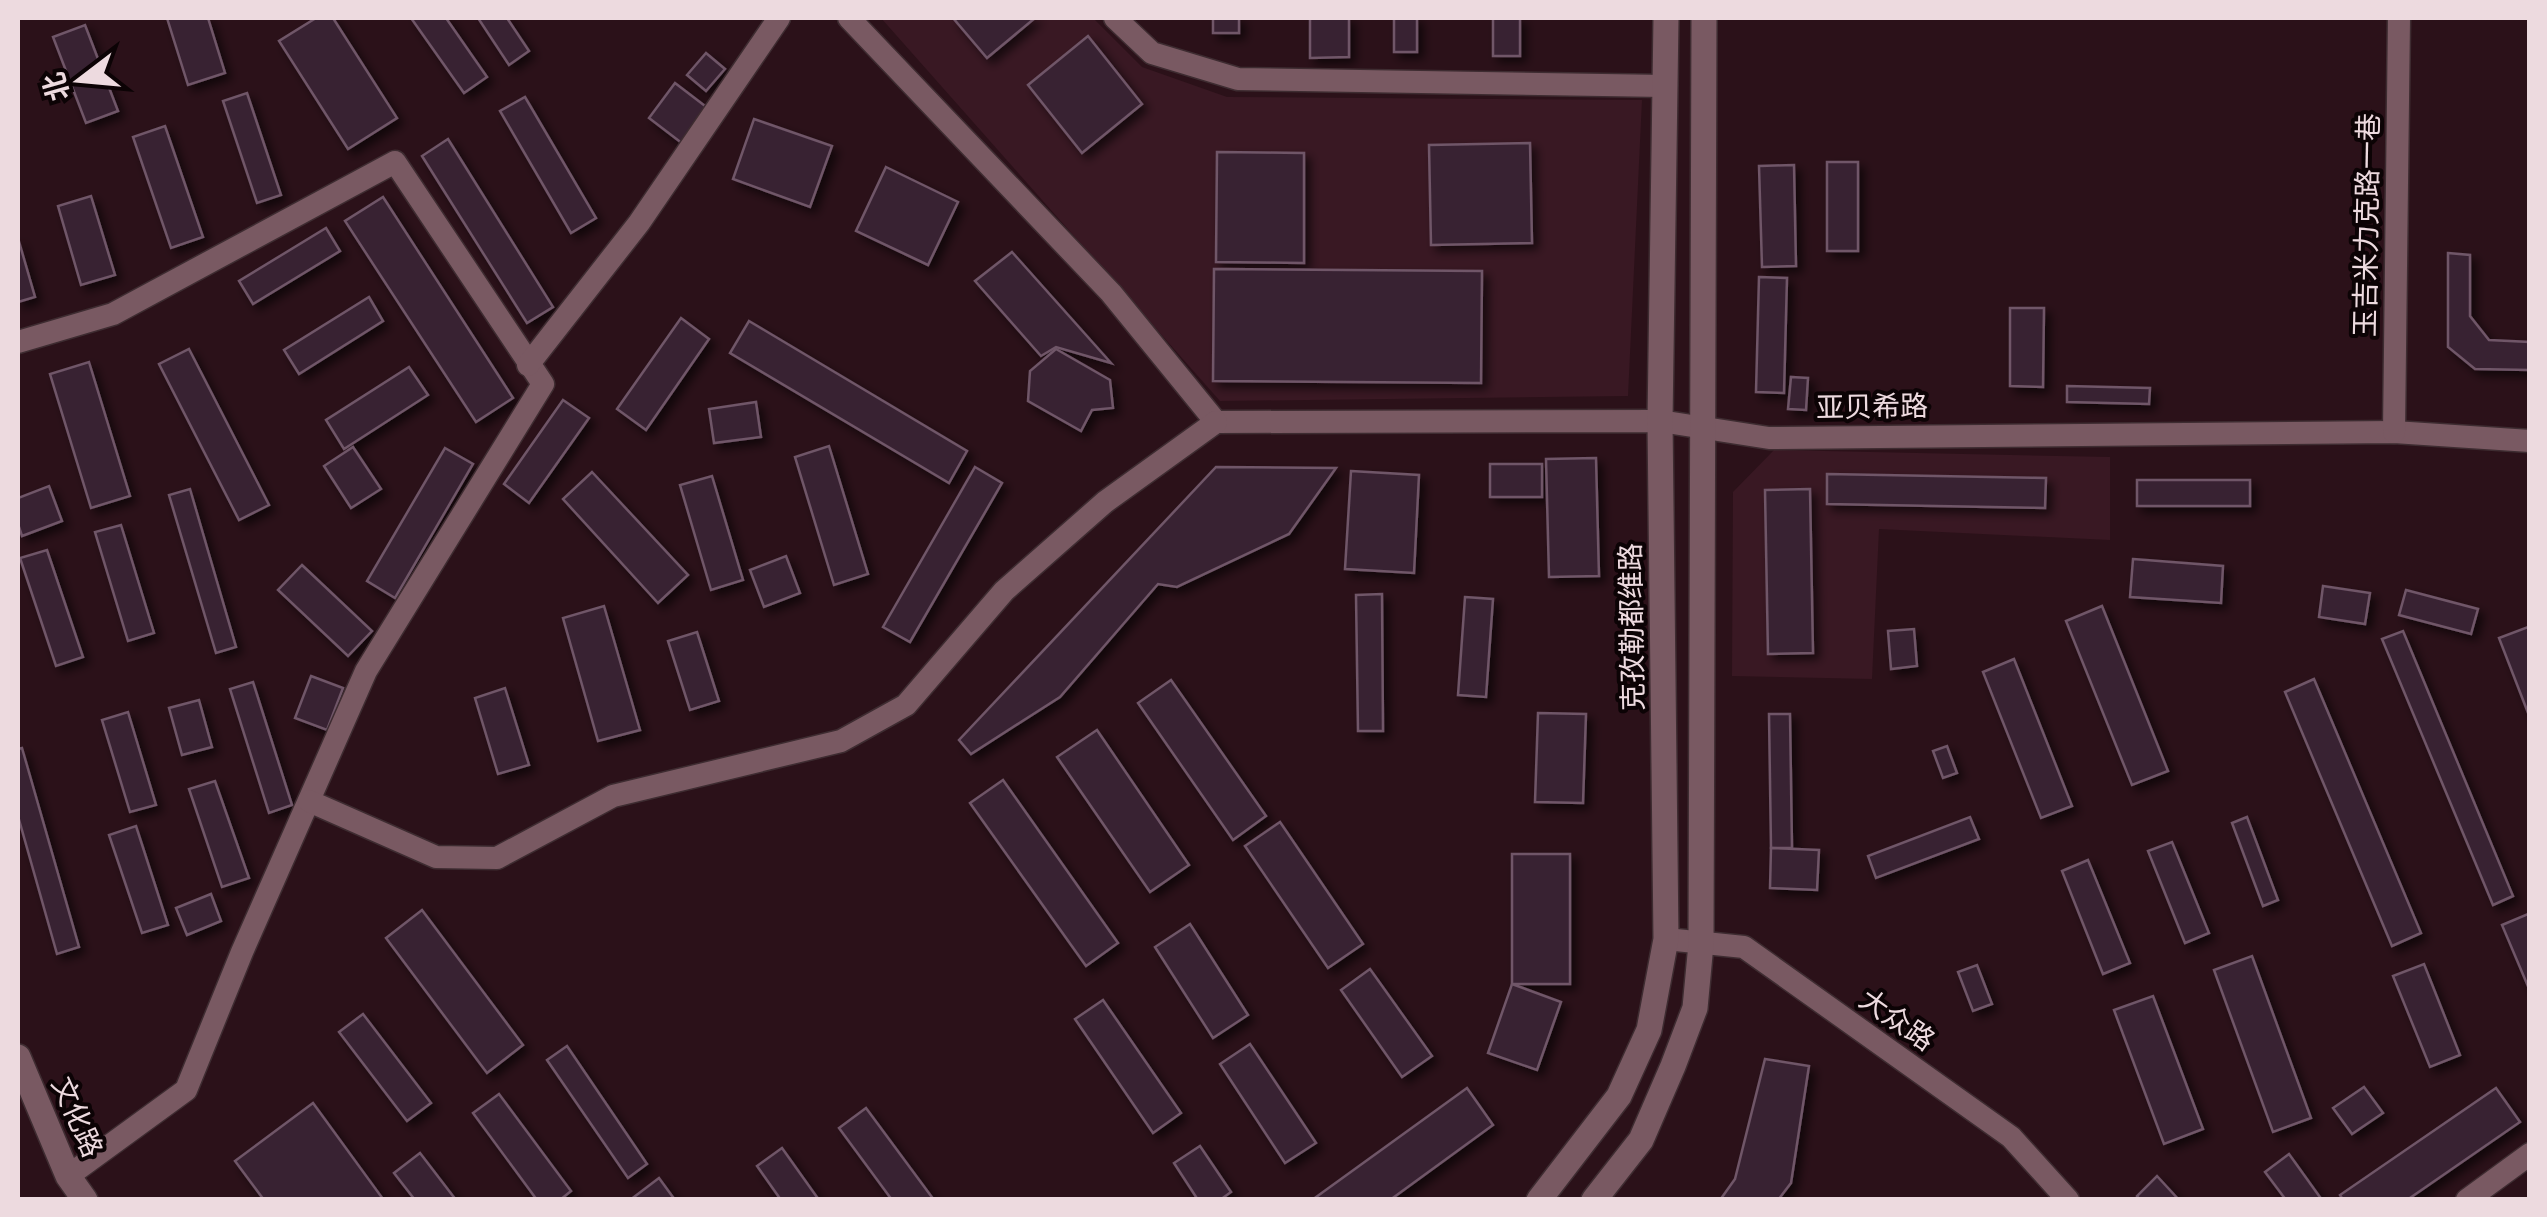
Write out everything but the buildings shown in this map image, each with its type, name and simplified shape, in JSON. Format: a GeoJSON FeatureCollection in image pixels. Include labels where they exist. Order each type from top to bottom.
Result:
{"type":"FeatureCollection","features":[{"type":"Feature","properties":{"kind":"main road","name":"克孜勒都维路"},"geometry":{"type":"LineString","coordinates":[[1538,1200],[1619,1096],[1648,1030],[1666,939],[1660,421],[1666,18]]}},
{"type":"Feature","properties":{"kind":"main road"},"geometry":{"type":"LineString","coordinates":[[1594,1200],[1642,1140],[1695,1008],[1702,944],[1704,18]]}},
{"type":"Feature","properties":{"kind":"main road","name":"文化路"},"geometry":{"type":"LineString","coordinates":[[18,1057],[68,1176],[85,1200]]}},
{"type":"Feature","properties":{"kind":"street"},"geometry":{"type":"LineString","coordinates":[[528,365],[639,223],[780,18]]}},
{"type":"Feature","properties":{"kind":"street"},"geometry":{"type":"LineString","coordinates":[[309,801],[436,857],[496,858],[613,796],[841,741],[906,705],[1004,591],[1105,502],[1216,422],[1111,293],[848,18]]}},
{"type":"Feature","properties":{"kind":"street"},"geometry":{"type":"LineString","coordinates":[[1116,18],[1152,53],[1238,80],[1665,86]]}},
{"type":"Feature","properties":{"kind":"street","name":"玉吉米力克路一巷"},"geometry":{"type":"LineString","coordinates":[[2394,432],[2399,18]]}},
{"type":"Feature","properties":{"kind":"street"},"geometry":{"type":"LineString","coordinates":[[18,342],[113,314],[394,162],[544,384],[366,671],[242,952],[186,1090],[68,1176]]}},
{"type":"Feature","properties":{"kind":"street","name":"亚贝希路"},"geometry":{"type":"LineString","coordinates":[[1216,422],[1660,421],[1769,438],[2394,432],[2530,440]]}},
{"type":"Feature","properties":{"kind":"street","name":"大众路"},"geometry":{"type":"LineString","coordinates":[[1666,939],[1744,947],[2011,1137],[2068,1200]]}},
{"type":"Feature","properties":{"kind":"street"},"geometry":{"type":"LineString","coordinates":[[2467,1200],[2530,1154]]}},
{"type":"Feature","properties":{"kind":"shaded area"},"geometry":{"type":"Polygon","coordinates":[[[881,18],[1093,18],[1142,67],[1227,97],[1642,100],[1628,396],[1220,401],[881,18]]]}},
{"type":"Feature","properties":{"kind":"shaded area"},"geometry":{"type":"Polygon","coordinates":[[[1774,450],[2110,457],[2110,540],[1879,529],[1872,679],[1732,676],[1733,492],[1774,450]]]}}]}
